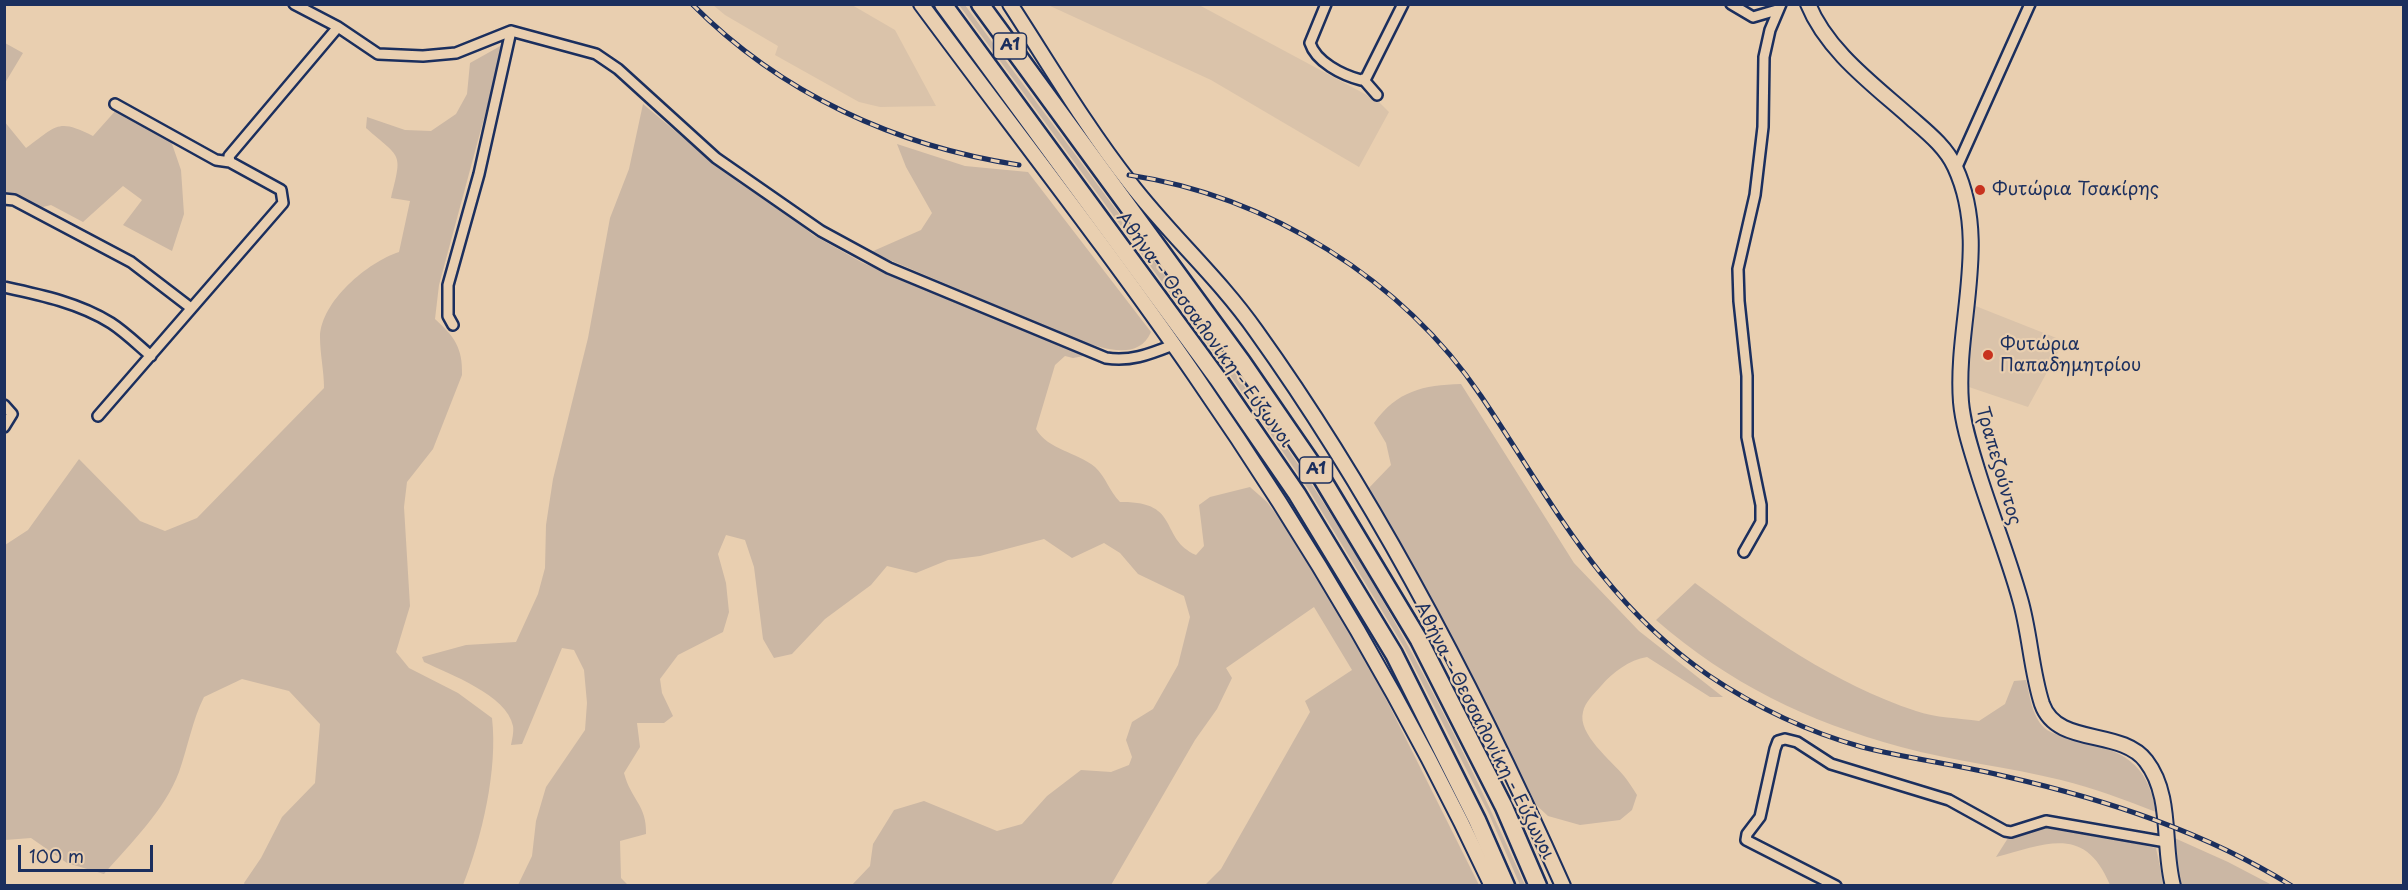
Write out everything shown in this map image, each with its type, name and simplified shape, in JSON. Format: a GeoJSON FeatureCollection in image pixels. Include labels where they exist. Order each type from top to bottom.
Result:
{"type":"FeatureCollection","features":[{"type":"Feature","properties":{"kind":"highway","name":"Αθήνα - Θεσσαλονίκη - Εύζωνοι"},"geometry":{"type":"LineString","coordinates":[[944,4],[1218,380],[1297,494],[1394,654],[1472,809],[1506,885]]}},
{"type":"Feature","properties":{"kind":"highway","name":"Αθήνα - Θεσσαλονίκη - Εύζωνοι"},"geometry":{"type":"LineString","coordinates":[[980,4],[1242,362],[1338,503],[1419,640],[1504,807],[1539,885]]}},
{"type":"Feature","properties":{"kind":"main road"},"geometry":{"type":"LineString","coordinates":[[921,4],[1173,345],[1241,445],[1352,619],[1448,792],[1492,885]]}},
{"type":"Feature","properties":{"kind":"main road"},"geometry":{"type":"LineString","coordinates":[[1010,4],[1108,154],[1162,222],[1255,328],[1345,462],[1445,642],[1532,816],[1563,885]]}},
{"type":"Feature","properties":{"kind":"main road","name":"Τραπεζούντος"},"geometry":{"type":"LineString","coordinates":[[1808,4],[1828,40],[1928,133],[1956,169],[1965,202],[1970,256],[1970,292],[1960,370],[1963,414],[1976,464],[2020,598],[2040,699],[2048,717],[2059,726],[2127,747],[2147,762],[2163,798],[2166,842],[2173,885]]}},
{"type":"Feature","properties":{"kind":"street"},"geometry":{"type":"LineString","coordinates":[[294,4],[338,27],[378,54],[388,56],[456,53],[511,31],[596,54],[618,69],[716,158],[821,231],[889,268],[1106,358],[1124,361],[1173,345]]}},
{"type":"Feature","properties":{"kind":"street"},"geometry":{"type":"LineString","coordinates":[[1326,4],[1310,43],[1313,52],[1319,59],[1357,79],[1366,78],[1403,4]]}},
{"type":"Feature","properties":{"kind":"street"},"geometry":{"type":"LineString","coordinates":[[1731,4],[1753,17],[1779,7]]}},
{"type":"Feature","properties":{"kind":"street"},"geometry":{"type":"LineString","coordinates":[[1956,169],[2030,4]]}},
{"type":"Feature","properties":{"kind":"street"},"geometry":{"type":"LineString","coordinates":[[1744,552],[1761,522],[1761,506],[1747,437],[1748,376],[1738,301],[1738,269],[1755,195],[1763,127],[1764,57],[1779,7]]}},
{"type":"Feature","properties":{"kind":"street"},"geometry":{"type":"LineString","coordinates":[[230,162],[233,149],[338,27]]}},
{"type":"Feature","properties":{"kind":"street"},"geometry":{"type":"LineString","coordinates":[[453,325],[448,316],[448,285],[479,174],[511,31]]}},
{"type":"Feature","properties":{"kind":"street"},"geometry":{"type":"LineString","coordinates":[[1363,79],[1377,95]]}},
{"type":"Feature","properties":{"kind":"street"},"geometry":{"type":"LineString","coordinates":[[98,416],[283,202],[281,190],[230,162],[216,160],[115,104]]}},
{"type":"Feature","properties":{"kind":"street"},"geometry":{"type":"LineString","coordinates":[[4,199],[14,200],[131,262],[191,308]]}},
{"type":"Feature","properties":{"kind":"street"},"geometry":{"type":"LineString","coordinates":[[4,287],[53,298],[82,309],[111,323],[151,356]]}},
{"type":"Feature","properties":{"kind":"street"},"geometry":{"type":"LineString","coordinates":[[4,405],[12,414],[4,427]]}},
{"type":"Feature","properties":{"kind":"street"},"geometry":{"type":"LineString","coordinates":[[1836,885],[1746,840],[1747,834],[1760,817],[1778,741],[1785,739],[1797,742],[1831,764],[1949,800],[1985,817],[2005,831],[2011,832],[2046,820],[2166,842]]}},
{"type":"Feature","properties":{"kind":"shaded area"},"geometry":{"type":"Polygon","coordinates":[[[713,5],[852,5],[895,30],[936,106],[880,107],[859,102],[775,55],[778,46],[725,15],[713,5]]]}},
{"type":"Feature","properties":{"kind":"shaded area"},"geometry":{"type":"Polygon","coordinates":[[[959,5],[965,5],[1140,242],[1269,421],[1341,530],[1426,679],[1525,885],[1520,885],[1489,814],[1404,647],[1307,487],[1228,372],[959,5]]]}},
{"type":"Feature","properties":{"kind":"shaded area"},"geometry":{"type":"Polygon","coordinates":[[[1048,5],[1199,5],[1378,101],[1389,112],[1359,167],[1211,80],[1048,5]]]}},
{"type":"Feature","properties":{"kind":"shaded area"},"geometry":{"type":"Polygon","coordinates":[[[5,43],[23,53],[5,83],[5,43]]]}},
{"type":"Feature","properties":{"kind":"shaded area"},"geometry":{"type":"Polygon","coordinates":[[[504,44],[439,285],[435,319],[456,343],[461,357],[462,375],[433,449],[407,482],[404,507],[410,606],[396,652],[409,668],[458,693],[492,718],[493,759],[487,803],[463,885],[245,885],[244,883],[261,858],[282,817],[315,783],[320,724],[289,691],[242,679],[204,697],[173,786],[146,826],[104,874],[67,863],[31,838],[5,840],[5,545],[28,530],[79,459],[140,521],[165,531],[197,518],[324,388],[320,337],[322,323],[328,310],[348,285],[361,274],[374,264],[399,252],[410,201],[391,198],[398,163],[392,151],[366,128],[367,117],[405,130],[431,131],[456,114],[467,94],[470,63],[504,44]]]}},
{"type":"Feature","properties":{"kind":"shaded area"},"geometry":{"type":"Polygon","coordinates":[[[643,104],[705,156],[781,209],[813,235],[863,263],[1066,346],[1084,356],[1073,358],[1065,356],[1055,365],[1036,429],[1048,442],[1095,467],[1120,502],[1140,503],[1153,507],[1161,514],[1184,548],[1196,555],[1204,546],[1199,505],[1210,497],[1250,487],[1267,502],[1288,530],[1372,671],[1479,885],[1205,885],[1221,869],[1310,712],[1305,701],[1352,670],[1314,607],[1226,668],[1232,678],[1217,709],[1195,740],[1111,885],[851,886],[870,866],[873,844],[894,810],[924,801],[997,831],[1022,824],[1047,796],[1081,770],[1111,772],[1129,765],[1132,757],[1126,740],[1132,722],[1153,709],[1178,665],[1190,617],[1184,596],[1138,574],[1120,553],[1104,543],[1072,558],[1044,539],[980,556],[948,560],[916,573],[887,566],[871,585],[825,619],[792,654],[774,658],[763,639],[754,567],[745,540],[726,535],[718,554],[726,583],[729,612],[723,632],[678,655],[660,679],[662,693],[673,716],[664,723],[637,723],[640,747],[624,773],[644,816],[646,834],[620,841],[621,878],[628,885],[518,885],[532,856],[536,821],[546,787],[585,730],[587,703],[584,670],[574,650],[562,648],[522,744],[511,745],[513,726],[500,705],[489,695],[462,679],[424,662],[422,657],[466,645],[516,642],[538,594],[545,568],[546,525],[553,479],[588,338],[610,218],[629,169],[643,104]]]}},
{"type":"Feature","properties":{"kind":"shaded area"},"geometry":{"type":"Polygon","coordinates":[[[117,109],[171,141],[181,170],[184,214],[172,251],[123,225],[142,200],[123,186],[83,222],[51,205],[39,208],[5,195],[4,121],[26,148],[44,134],[58,127],[72,127],[93,136],[117,109]]]}},
{"type":"Feature","properties":{"kind":"shaded area"},"geometry":{"type":"Polygon","coordinates":[[[897,144],[965,166],[1028,172],[1151,332],[1145,341],[1129,350],[1108,349],[1087,343],[871,252],[921,230],[932,213],[906,167],[897,144]]]}},
{"type":"Feature","properties":{"kind":"shaded area"},"geometry":{"type":"Polygon","coordinates":[[[1973,305],[2064,341],[2028,407],[1963,385],[1973,305]]]}},
{"type":"Feature","properties":{"kind":"shaded area"},"geometry":{"type":"Polygon","coordinates":[[[1461,384],[1574,563],[1639,631],[1723,697],[1710,697],[1647,657],[1622,667],[1593,695],[1583,712],[1585,729],[1637,795],[1632,810],[1620,820],[1580,825],[1548,816],[1534,803],[1499,732],[1366,491],[1391,465],[1386,443],[1374,423],[1383,412],[1402,397],[1423,388],[1461,384]]]}},
{"type":"Feature","properties":{"kind":"shaded area"},"geometry":{"type":"Polygon","coordinates":[[[1695,583],[1747,621],[1828,672],[1886,700],[1923,713],[1979,721],[2005,704],[2014,681],[2026,680],[2032,707],[2042,725],[2054,733],[2108,749],[2130,761],[2146,781],[2156,812],[2073,783],[1921,752],[1866,737],[1771,698],[1712,663],[1656,620],[1695,583]]]}},
{"type":"Feature","properties":{"kind":"shaded area"},"geometry":{"type":"Polygon","coordinates":[[[2045,824],[2156,848],[2164,885],[2110,885],[2100,866],[2089,853],[2076,846],[2062,843],[2031,847],[1996,857],[2008,838],[2045,824]]]}},
{"type":"Feature","properties":{"kind":"shaded area"},"geometry":{"type":"Polygon","coordinates":[[[2170,836],[2228,862],[2272,885],[2178,885],[2170,836]]]}},
{"type":"Feature","properties":{"kind":"railway"},"geometry":{"type":"LineString","coordinates":[[692,4],[727,36],[763,64],[843,111],[929,144],[1019,165]]}},
{"type":"Feature","properties":{"kind":"railway"},"geometry":{"type":"LineString","coordinates":[[1129,175],[1181,186],[1232,202],[1281,223],[1372,280],[1412,315],[1449,354],[1481,396],[1555,510],[1607,581],[1670,645],[1708,675],[1782,717],[1822,734],[1862,747],[1990,773],[2118,807],[2225,849],[2292,886]]}},
{"type":"Feature","properties":{"kind":"place","name":"Φυτώρια Τσακίρης"},"geometry":{"type":"Point","coordinates":[1980,190]}},
{"type":"Feature","properties":{"kind":"place","name":"Φυτώρια Παπαδημητρίου"},"geometry":{"type":"Point","coordinates":[1988,355]}}]}
